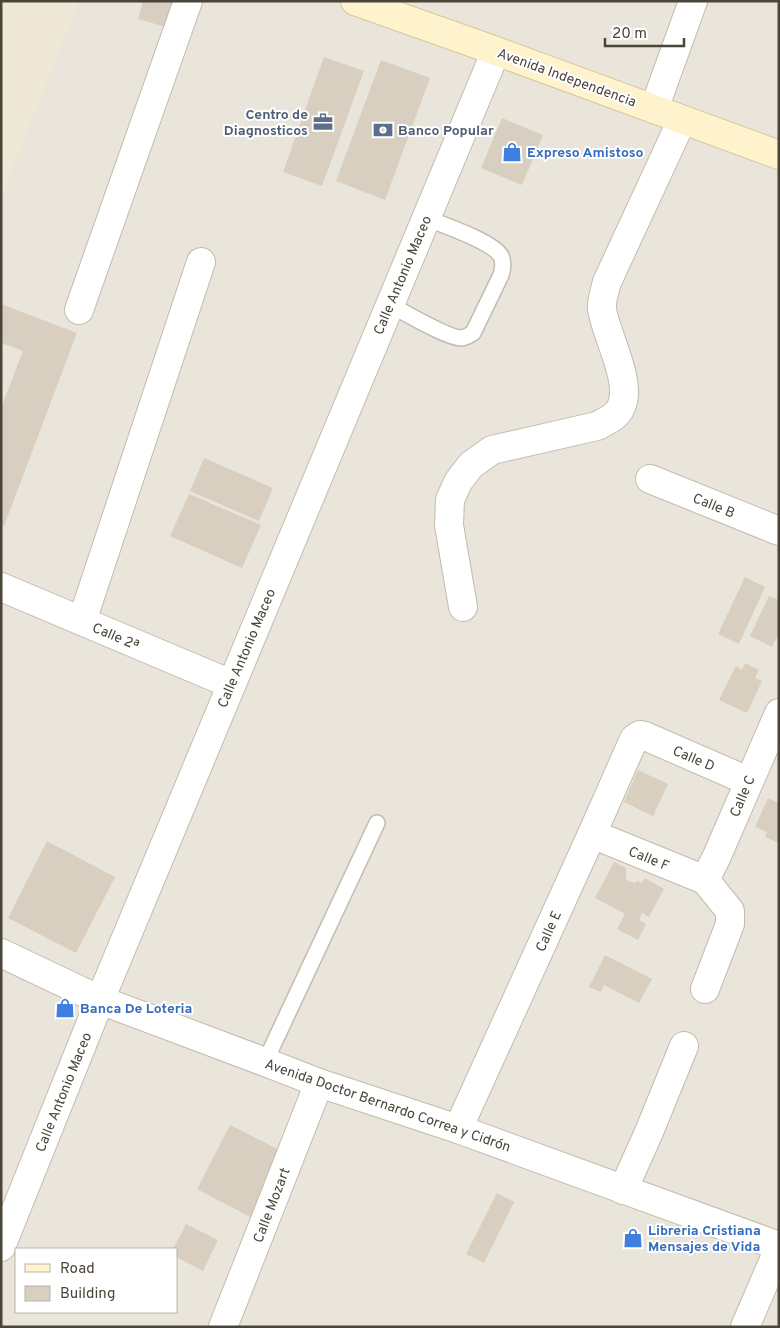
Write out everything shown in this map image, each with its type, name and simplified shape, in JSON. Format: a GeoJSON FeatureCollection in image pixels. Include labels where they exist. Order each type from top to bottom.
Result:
{"type":"FeatureCollection","features":[{"type":"Feature","properties":{"kind":"main road","name":"Avenida Independencia"},"geometry":{"type":"LineString","coordinates":[[355,1],[779,155]]}},
{"type":"Feature","properties":{"kind":"street"},"geometry":{"type":"LineString","coordinates":[[79,310],[188,1]]}},
{"type":"Feature","properties":{"kind":"street"},"geometry":{"type":"LineString","coordinates":[[654,109],[693,1]]}},
{"type":"Feature","properties":{"kind":"street","name":"Calle Antonio Maceo"},"geometry":{"type":"LineString","coordinates":[[1,1247],[100,1000],[496,51]]}},
{"type":"Feature","properties":{"kind":"street"},"geometry":{"type":"LineString","coordinates":[[463,607],[449,525],[450,500],[458,482],[471,465],[492,450],[597,426],[611,419],[621,408],[624,392],[620,367],[607,331],[602,306],[607,282],[682,120]]}},
{"type":"Feature","properties":{"kind":"street"},"geometry":{"type":"LineString","coordinates":[[82,621],[201,262]]}},
{"type":"Feature","properties":{"kind":"street","name":"Calle B"},"geometry":{"type":"LineString","coordinates":[[650,479],[779,532]]}},
{"type":"Feature","properties":{"kind":"street","name":"Calle 2ª"},"geometry":{"type":"LineString","coordinates":[[1,587],[231,684]]}},
{"type":"Feature","properties":{"kind":"street","name":"Calle C"},"geometry":{"type":"LineString","coordinates":[[705,880],[718,856],[748,781],[779,713]]}},
{"type":"Feature","properties":{"kind":"street","name":"Calle D"},"geometry":{"type":"LineString","coordinates":[[640,735],[748,781]]}},
{"type":"Feature","properties":{"kind":"street","name":"Calle E"},"geometry":{"type":"LineString","coordinates":[[458,1129],[634,739],[640,735]]}},
{"type":"Feature","properties":{"kind":"street","name":"Calle F"},"geometry":{"type":"LineString","coordinates":[[592,834],[705,880]]}},
{"type":"Feature","properties":{"kind":"street"},"geometry":{"type":"LineString","coordinates":[[705,880],[730,911],[730,924],[705,989]]}},
{"type":"Feature","properties":{"kind":"street","name":"Avenida Doctor Bernardo Correa y Cidrón"},"geometry":{"type":"LineString","coordinates":[[1,953],[100,1000],[265,1062],[458,1129],[779,1247]]}},
{"type":"Feature","properties":{"kind":"street"},"geometry":{"type":"LineString","coordinates":[[623,1190],[684,1046]]}},
{"type":"Feature","properties":{"kind":"street","name":"Calle Mozart"},"geometry":{"type":"LineString","coordinates":[[232,1323],[320,1082]]}},
{"type":"Feature","properties":{"kind":"street"},"geometry":{"type":"LineString","coordinates":[[745,1327],[779,1247]]}},
{"type":"Feature","properties":{"kind":"lane"},"geometry":{"type":"LineString","coordinates":[[390,305],[447,333],[464,338],[473,334],[501,275],[504,266],[500,255],[489,245],[426,218]]}},
{"type":"Feature","properties":{"kind":"lane"},"geometry":{"type":"LineString","coordinates":[[265,1062],[377,823]]}},
{"type":"Feature","properties":{"kind":"shaded area"},"geometry":{"type":"Polygon","coordinates":[[[1,1],[779,1],[779,1327],[1,1327],[1,1]]]}},
{"type":"Feature","properties":{"kind":"shaded area"},"geometry":{"type":"Polygon","coordinates":[[[1,1],[79,1],[1,198],[1,1]]]}},
{"type":"Feature","properties":{"kind":"building"},"geometry":{"type":"Polygon","coordinates":[[[143,1],[181,1],[173,29],[138,19],[143,1]]]}},
{"type":"Feature","properties":{"kind":"building","name":"Centro de Diagnosticos"},"geometry":{"type":"Polygon","coordinates":[[[324,57],[364,71],[322,186],[283,172],[324,57]]]}},
{"type":"Feature","properties":{"kind":"building","name":"Banco Popular"},"geometry":{"type":"Polygon","coordinates":[[[381,60],[430,78],[385,200],[336,181],[381,60]]]}},
{"type":"Feature","properties":{"kind":"building","name":"Expreso Amistoso"},"geometry":{"type":"Polygon","coordinates":[[[502,118],[543,135],[522,185],[481,168],[502,118]]]}},
{"type":"Feature","properties":{"kind":"building"},"geometry":{"type":"Polygon","coordinates":[[[1,304],[77,333],[4,526],[1,525],[1,408],[23,351],[1,343],[1,304]]]}},
{"type":"Feature","properties":{"kind":"building"},"geometry":{"type":"Polygon","coordinates":[[[204,458],[273,488],[259,521],[190,491],[204,458]]]}},
{"type":"Feature","properties":{"kind":"building"},"geometry":{"type":"Polygon","coordinates":[[[189,494],[261,525],[242,568],[170,536],[189,494]]]}},
{"type":"Feature","properties":{"kind":"building"},"geometry":{"type":"Polygon","coordinates":[[[745,577],[765,587],[739,644],[718,634],[745,577]]]}},
{"type":"Feature","properties":{"kind":"building"},"geometry":{"type":"Polygon","coordinates":[[[769,596],[779,600],[779,633],[772,647],[750,636],[769,596]]]}},
{"type":"Feature","properties":{"kind":"building"},"geometry":{"type":"Polygon","coordinates":[[[745,663],[759,670],[755,678],[762,681],[747,713],[719,700],[736,666],[742,670],[745,663]]]}},
{"type":"Feature","properties":{"kind":"building"},"geometry":{"type":"Polygon","coordinates":[[[638,770],[668,784],[653,816],[624,802],[638,770]]]}},
{"type":"Feature","properties":{"kind":"building"},"geometry":{"type":"Polygon","coordinates":[[[768,798],[779,803],[779,843],[765,837],[767,832],[755,827],[768,798]]]}},
{"type":"Feature","properties":{"kind":"building"},"geometry":{"type":"Polygon","coordinates":[[[47,841],[115,877],[76,953],[8,918],[47,841]]]}},
{"type":"Feature","properties":{"kind":"building"},"geometry":{"type":"Polygon","coordinates":[[[614,862],[626,868],[626,880],[642,883],[645,878],[664,889],[649,917],[642,913],[639,920],[646,924],[638,940],[617,929],[625,914],[595,898],[614,862]]]}},
{"type":"Feature","properties":{"kind":"building"},"geometry":{"type":"Polygon","coordinates":[[[605,955],[652,979],[639,1003],[604,985],[601,992],[589,987],[605,955]]]}},
{"type":"Feature","properties":{"kind":"building"},"geometry":{"type":"Polygon","coordinates":[[[230,1125],[285,1153],[252,1218],[197,1189],[230,1125]]]}},
{"type":"Feature","properties":{"kind":"building"},"geometry":{"type":"Polygon","coordinates":[[[497,1193],[514,1202],[484,1263],[466,1254],[497,1193]]]}},
{"type":"Feature","properties":{"kind":"building"},"geometry":{"type":"Polygon","coordinates":[[[186,1224],[218,1240],[203,1271],[178,1258],[178,1248],[174,1248],[186,1224]]]}},
{"type":"Feature","properties":{"kind":"place","name":"Centro de Diagnosticos"},"geometry":{"type":"Point","coordinates":[323,122]}},
{"type":"Feature","properties":{"kind":"place","name":"Banco Popular"},"geometry":{"type":"Point","coordinates":[383,130]}},
{"type":"Feature","properties":{"kind":"place","name":"Expreso Amistoso"},"geometry":{"type":"Point","coordinates":[512,152]}},
{"type":"Feature","properties":{"kind":"place","name":"Banca De Loteria"},"geometry":{"type":"Point","coordinates":[65,1008]}},
{"type":"Feature","properties":{"kind":"place","name":"Libreria Cristiana Mensajes de Vida"},"geometry":{"type":"Point","coordinates":[633,1238]}}]}
